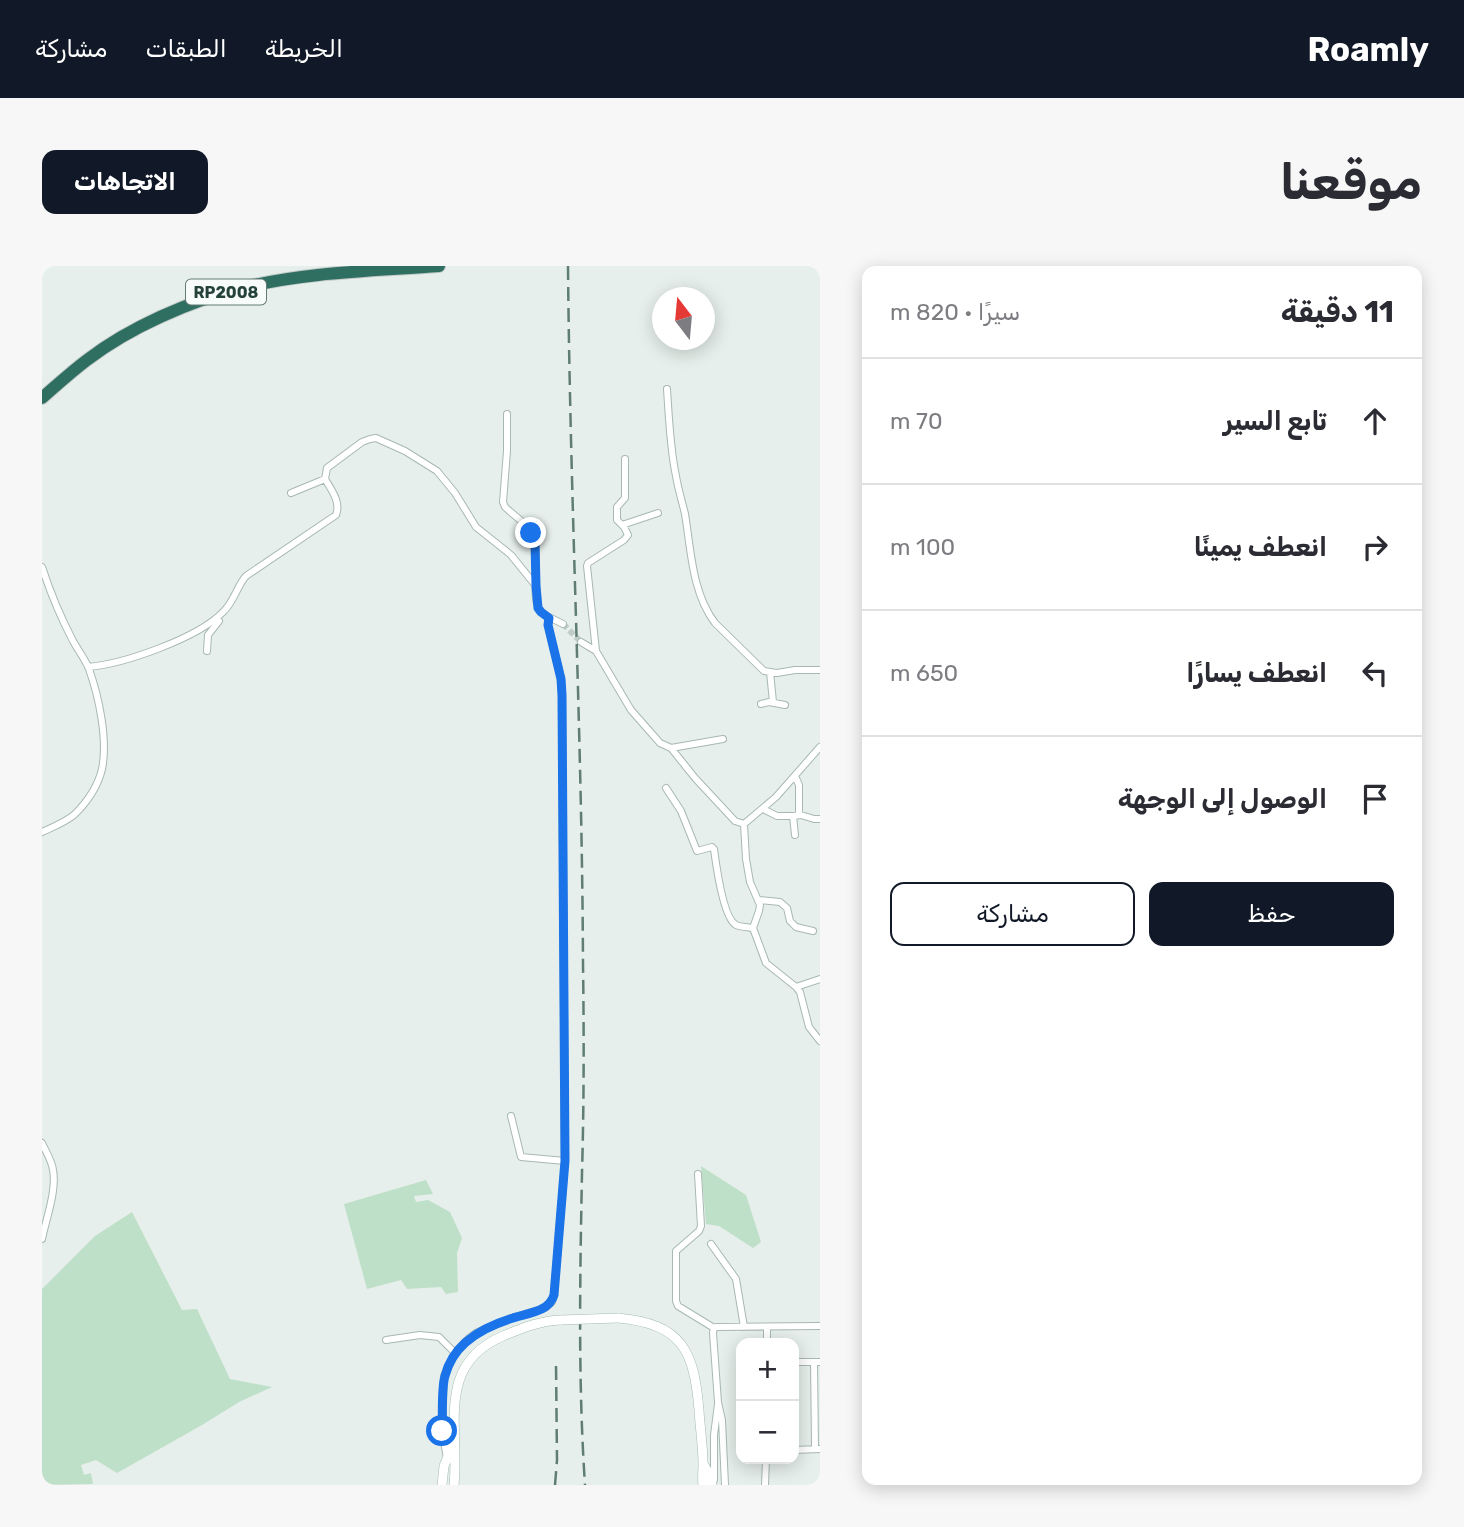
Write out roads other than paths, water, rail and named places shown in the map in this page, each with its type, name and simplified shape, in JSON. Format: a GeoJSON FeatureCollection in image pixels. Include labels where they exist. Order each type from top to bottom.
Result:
{"type":"FeatureCollection","features":[{"type":"Feature","properties":{"kind":"highway","name":"RP2008"},"geometry":{"type":"LineString","coordinates":[[42,398],[87,360],[122,338],[164,316],[220,294],[267,282],[307,276],[439,266]]}},
{"type":"Feature","properties":{"kind":"street"},"geometry":{"type":"LineString","coordinates":[[667,389],[675,474],[684,507],[694,573],[708,615],[764,671],[820,670]]}},
{"type":"Feature","properties":{"kind":"street"},"geometry":{"type":"LineString","coordinates":[[507,414],[503,502],[526,525],[535,543],[538,608],[549,618],[563,624]]}},
{"type":"Feature","properties":{"kind":"street"},"geometry":{"type":"LineString","coordinates":[[88,667],[134,658],[213,622],[227,609],[246,576],[335,515],[338,505],[325,479],[327,468],[370,439],[376,438],[437,471],[455,493],[476,527],[511,555],[536,586]]}},
{"type":"Feature","properties":{"kind":"street"},"geometry":{"type":"LineString","coordinates":[[625,459],[625,498],[617,507],[617,520],[628,535],[587,566],[596,650],[631,710],[660,743],[671,748],[735,821],[744,824]]}},
{"type":"Feature","properties":{"kind":"street"},"geometry":{"type":"LineString","coordinates":[[291,494],[325,479]]}},
{"type":"Feature","properties":{"kind":"street"},"geometry":{"type":"LineString","coordinates":[[622,525],[658,513]]}},
{"type":"Feature","properties":{"kind":"street"},"geometry":{"type":"LineString","coordinates":[[42,567],[72,640],[88,667],[97,698],[103,751],[102,769],[95,788],[73,816],[42,832]]}},
{"type":"Feature","properties":{"kind":"street"},"geometry":{"type":"LineString","coordinates":[[207,650],[208,635],[222,614]]}},
{"type":"Feature","properties":{"kind":"street"},"geometry":{"type":"LineString","coordinates":[[454,1485],[442,1431],[444,1376],[455,1353],[476,1333],[545,1308],[552,1302],[554,1295],[565,1161],[562,695],[561,679],[548,625],[549,618]]}},
{"type":"Feature","properties":{"kind":"street"},"geometry":{"type":"LineString","coordinates":[[581,642],[596,650]]}},
{"type":"Feature","properties":{"kind":"street"},"geometry":{"type":"LineString","coordinates":[[770,672],[773,702]]}},
{"type":"Feature","properties":{"kind":"street"},"geometry":{"type":"LineString","coordinates":[[761,704],[773,702],[785,705]]}},
{"type":"Feature","properties":{"kind":"street"},"geometry":{"type":"LineString","coordinates":[[671,748],[723,739]]}},
{"type":"Feature","properties":{"kind":"street"},"geometry":{"type":"LineString","coordinates":[[744,824],[763,809],[820,747]]}},
{"type":"Feature","properties":{"kind":"street"},"geometry":{"type":"LineString","coordinates":[[795,776],[799,785],[795,835]]}},
{"type":"Feature","properties":{"kind":"street"},"geometry":{"type":"LineString","coordinates":[[666,788],[681,811],[697,851],[712,847],[714,849],[727,913],[737,926],[753,928]]}},
{"type":"Feature","properties":{"kind":"street"},"geometry":{"type":"LineString","coordinates":[[763,809],[773,815],[820,819]]}},
{"type":"Feature","properties":{"kind":"street"},"geometry":{"type":"LineString","coordinates":[[744,824],[746,859],[751,883],[759,900],[759,911],[753,928],[766,963],[800,992],[809,1027],[820,1041]]}},
{"type":"Feature","properties":{"kind":"street"},"geometry":{"type":"LineString","coordinates":[[759,900],[780,902],[787,908],[790,921],[796,927],[813,931]]}},
{"type":"Feature","properties":{"kind":"street"},"geometry":{"type":"LineString","coordinates":[[796,987],[820,979]]}},
{"type":"Feature","properties":{"kind":"street"},"geometry":{"type":"LineString","coordinates":[[511,1116],[521,1157],[565,1161]]}},
{"type":"Feature","properties":{"kind":"street"},"geometry":{"type":"LineString","coordinates":[[42,1143],[54,1174],[42,1239]]}},
{"type":"Feature","properties":{"kind":"street"},"geometry":{"type":"LineString","coordinates":[[698,1174],[701,1226],[699,1231],[676,1251],[676,1301],[682,1309],[714,1328],[820,1326]]}},
{"type":"Feature","properties":{"kind":"street"},"geometry":{"type":"LineString","coordinates":[[711,1244],[736,1279],[744,1327]]}},
{"type":"Feature","properties":{"kind":"street"},"geometry":{"type":"LineString","coordinates":[[454,1485],[454,1412],[457,1385],[472,1356],[489,1342],[542,1321],[618,1318],[658,1327],[678,1339],[688,1353],[697,1385],[703,1485]]}},
{"type":"Feature","properties":{"kind":"street"},"geometry":{"type":"LineString","coordinates":[[767,1327],[767,1338]]}},
{"type":"Feature","properties":{"kind":"street"},"geometry":{"type":"LineString","coordinates":[[714,1328],[725,1485]]}},
{"type":"Feature","properties":{"kind":"street"},"geometry":{"type":"LineString","coordinates":[[386,1340],[420,1335],[439,1337],[455,1353]]}},
{"type":"Feature","properties":{"kind":"street"},"geometry":{"type":"LineString","coordinates":[[799,1362],[817,1362],[817,1449],[799,1450]]}},
{"type":"Feature","properties":{"kind":"street"},"geometry":{"type":"LineString","coordinates":[[713,1485],[714,1427],[718,1402]]}},
{"type":"Feature","properties":{"kind":"street"},"geometry":{"type":"LineString","coordinates":[[442,1485],[443,1473],[454,1440]]}},
{"type":"Feature","properties":{"kind":"street"},"geometry":{"type":"LineString","coordinates":[[703,1463],[713,1485]]}},
{"type":"Feature","properties":{"kind":"street"},"geometry":{"type":"LineString","coordinates":[[765,1485],[766,1464]]}},
{"type":"Feature","properties":{"kind":"tunnel"},"geometry":{"type":"LineString","coordinates":[[563,624],[581,642]]}},
{"type":"Feature","properties":{"kind":"railway"},"geometry":{"type":"LineString","coordinates":[[568,266],[582,877],[584,1068],[580,1329],[585,1485]]}},
{"type":"Feature","properties":{"kind":"railway"},"geometry":{"type":"LineString","coordinates":[[555,1485],[556,1364]]}}]}
